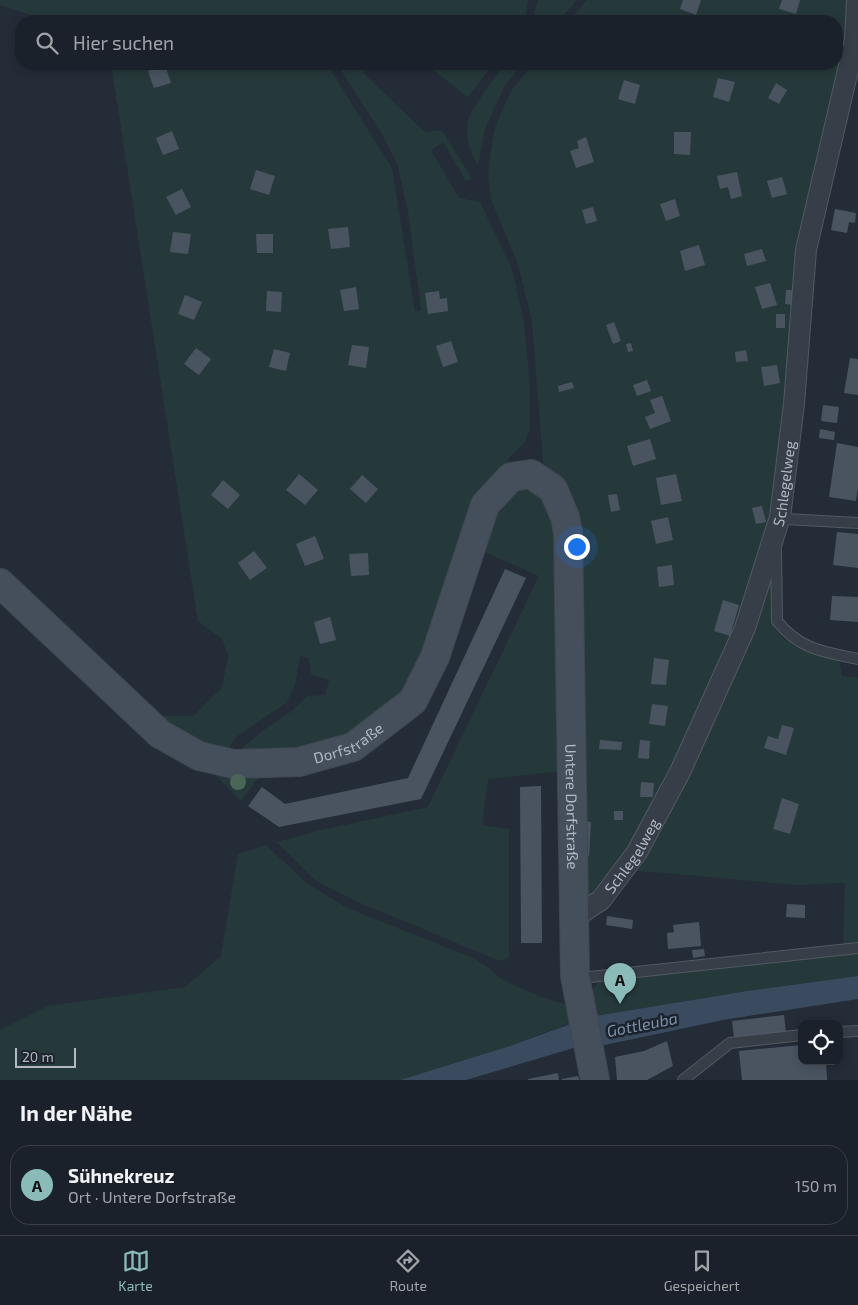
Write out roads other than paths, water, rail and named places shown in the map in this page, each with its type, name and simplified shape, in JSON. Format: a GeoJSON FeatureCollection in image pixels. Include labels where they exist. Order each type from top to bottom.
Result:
{"type":"FeatureCollection","features":[{"type":"Feature","properties":{"kind":"street","name":"Schlegelweg"},"geometry":{"type":"LineString","coordinates":[[575,916],[601,900],[637,852],[680,772],[745,628],[773,539],[780,516],[794,404],[806,250],[855,40],[857,0]]}},
{"type":"Feature","properties":{"kind":"street","name":"Dorfstraße"},"geometry":{"type":"LineString","coordinates":[[0,583],[160,734],[199,756],[234,764],[299,762],[353,747],[413,701],[435,657],[485,505],[511,477],[531,474],[553,489],[565,517],[568,532]]}},
{"type":"Feature","properties":{"kind":"street","name":"Untere Dorfstraße"},"geometry":{"type":"LineString","coordinates":[[568,532],[577,985],[592,1069]]}},
{"type":"Feature","properties":{"kind":"lane"},"geometry":{"type":"LineString","coordinates":[[780,516],[785,519],[858,523]]}},
{"type":"Feature","properties":{"kind":"lane"},"geometry":{"type":"LineString","coordinates":[[773,539],[776,546],[777,621],[792,638],[804,645],[858,659]]}},
{"type":"Feature","properties":{"kind":"lane"},"geometry":{"type":"LineString","coordinates":[[577,985],[590,977],[858,948]]}},
{"type":"Feature","properties":{"kind":"lane"},"geometry":{"type":"LineString","coordinates":[[843,1032],[858,1031]]}},
{"type":"Feature","properties":{"kind":"lane"},"geometry":{"type":"LineString","coordinates":[[682,1080],[730,1043],[798,1035]]}},
{"type":"Feature","properties":{"kind":"water","name":"Gottleuba"},"geometry":{"type":"Polygon","coordinates":[[[858,976],[858,999],[723,1020],[600,1046],[595,1016],[747,991],[858,976]]]}},
{"type":"Feature","properties":{"kind":"water"},"geometry":{"type":"Polygon","coordinates":[[[573,1023],[577,1047],[466,1080],[400,1080],[510,1046],[573,1023]]]}},
{"type":"Feature","properties":{"kind":"place","name":"Sühnekreuz"},"geometry":{"type":"Point","coordinates":[620,1004]}}]}
